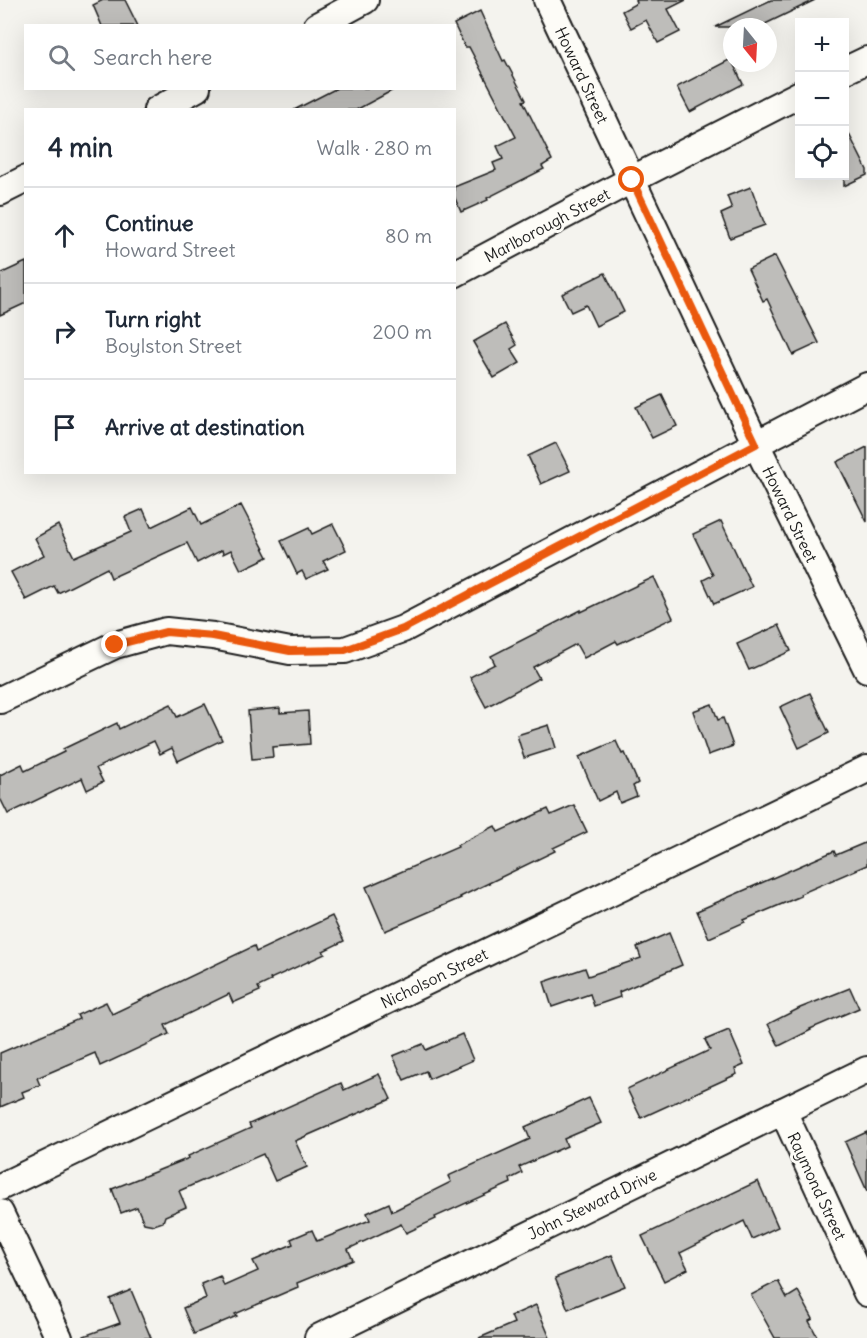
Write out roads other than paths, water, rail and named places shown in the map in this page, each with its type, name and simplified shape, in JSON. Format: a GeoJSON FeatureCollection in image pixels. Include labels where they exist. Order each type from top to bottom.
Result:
{"type":"FeatureCollection","features":[{"type":"Feature","properties":{"kind":"street"},"geometry":{"type":"LineString","coordinates":[[321,24],[365,0]]}},
{"type":"Feature","properties":{"kind":"street","name":"Howard Street"},"geometry":{"type":"LineString","coordinates":[[547,0],[756,444],[867,669]]}},
{"type":"Feature","properties":{"kind":"street"},"geometry":{"type":"LineString","coordinates":[[849,69],[867,60]]}},
{"type":"Feature","properties":{"kind":"street"},"geometry":{"type":"LineString","coordinates":[[161,108],[193,90]]}},
{"type":"Feature","properties":{"kind":"street","name":"Marlborough Street"},"geometry":{"type":"LineString","coordinates":[[456,273],[795,97]]}},
{"type":"Feature","properties":{"kind":"street"},"geometry":{"type":"LineString","coordinates":[[0,192],[24,180]]}},
{"type":"Feature","properties":{"kind":"street"},"geometry":{"type":"LineString","coordinates":[[0,700],[115,645],[166,632],[213,636],[290,651],[345,650],[403,629],[867,386]]}},
{"type":"Feature","properties":{"kind":"street","name":"Nicholson Street"},"geometry":{"type":"LineString","coordinates":[[0,1187],[867,769]]}},
{"type":"Feature","properties":{"kind":"street","name":"John Steward Drive"},"geometry":{"type":"LineString","coordinates":[[318,1338],[347,1332],[867,1070]]}},
{"type":"Feature","properties":{"kind":"street","name":"Raymond Street"},"geometry":{"type":"LineString","coordinates":[[783,1111],[867,1293]]}},
{"type":"Feature","properties":{"kind":"street"},"geometry":{"type":"LineString","coordinates":[[0,1213],[59,1338]]}}]}
